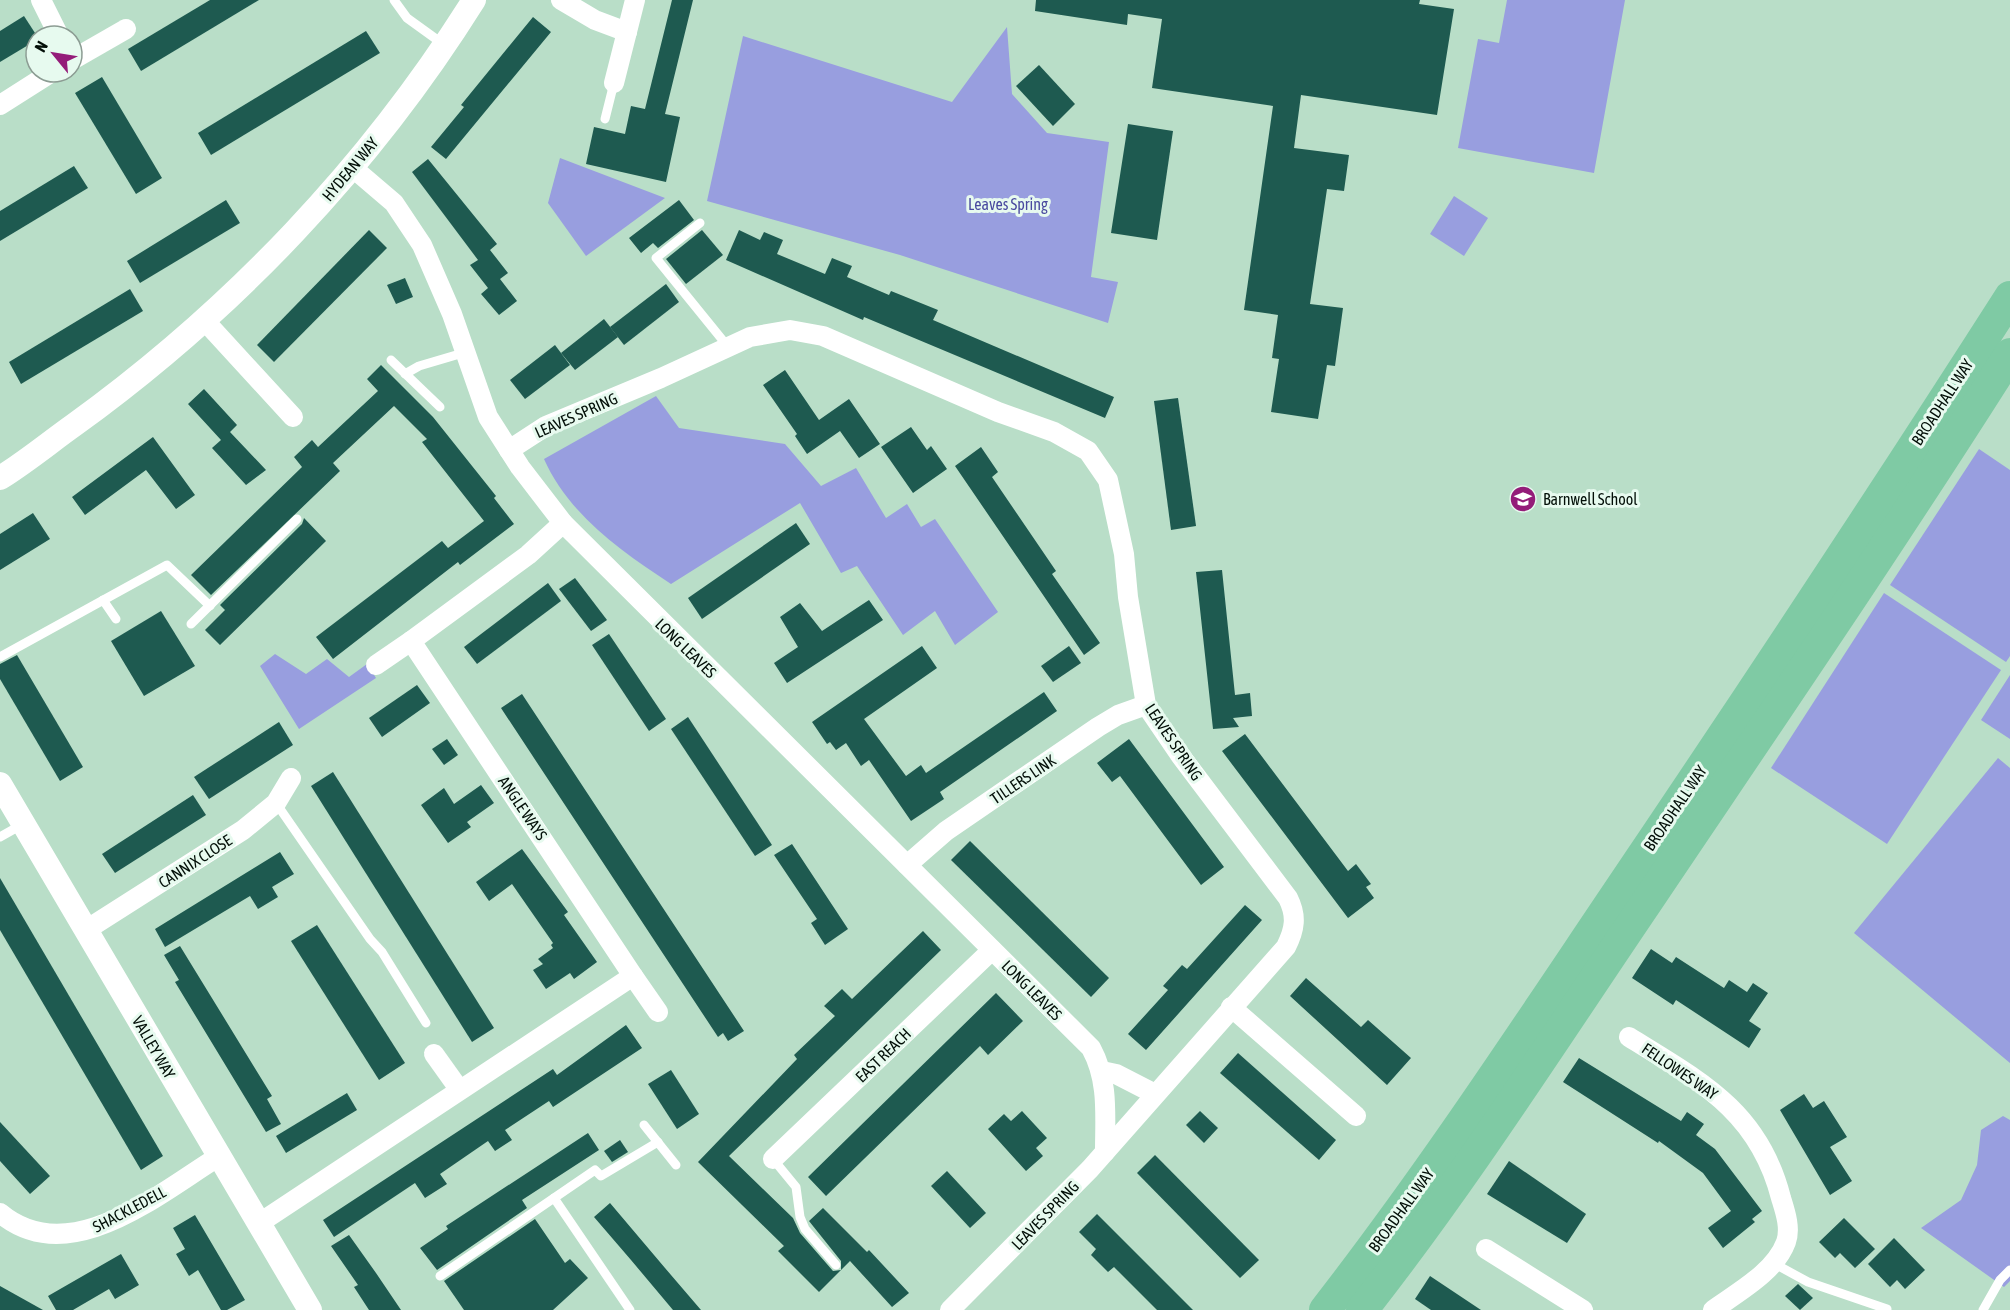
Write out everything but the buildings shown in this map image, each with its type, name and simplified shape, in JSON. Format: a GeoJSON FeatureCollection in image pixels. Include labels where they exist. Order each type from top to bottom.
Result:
{"type":"FeatureCollection","features":[{"type":"Feature","properties":{"kind":"highway","name":"BROADHALL WAY"},"geometry":{"type":"LineString","coordinates":[[1325,1310],[1377,1243],[1473,1108],[1752,694],[2010,297]]}},
{"type":"Feature","properties":{"kind":"highway","name":"BROADHALL WAY"},"geometry":{"type":"LineString","coordinates":[[1362,1310],[1414,1244],[1630,927],[1803,670],[2010,354]]}},
{"type":"Feature","properties":{"kind":"street"},"geometry":{"type":"LineString","coordinates":[[41,0],[53,24]]}},
{"type":"Feature","properties":{"kind":"street","name":"HYDEAN WAY"},"geometry":{"type":"LineString","coordinates":[[2,472],[96,409],[204,320],[263,265],[353,168],[445,46],[474,0]]}},
{"type":"Feature","properties":{"kind":"street"},"geometry":{"type":"LineString","coordinates":[[561,0],[595,20],[627,32]]}},
{"type":"Feature","properties":{"kind":"street"},"geometry":{"type":"LineString","coordinates":[[614,82],[635,0]]}},
{"type":"Feature","properties":{"kind":"street"},"geometry":{"type":"LineString","coordinates":[[84,53],[126,29]]}},
{"type":"Feature","properties":{"kind":"street"},"geometry":{"type":"LineString","coordinates":[[0,105],[33,84]]}},
{"type":"Feature","properties":{"kind":"street","name":"LONG LEAVES"},"geometry":{"type":"LineString","coordinates":[[353,168],[393,203],[422,245],[452,314],[463,353],[488,417],[509,450],[563,523],[829,791],[908,865],[1091,1048],[1102,1071],[1106,1101],[1105,1152]]}},
{"type":"Feature","properties":{"kind":"street"},"geometry":{"type":"LineString","coordinates":[[204,320],[293,417]]}},
{"type":"Feature","properties":{"kind":"street","name":"LEAVES SPRING"},"geometry":{"type":"LineString","coordinates":[[509,450],[546,426],[750,337],[773,331],[806,332],[823,336],[998,412],[1054,432],[1088,451],[1108,480],[1124,554],[1129,608],[1146,705],[1161,730],[1293,908],[1294,928],[1286,947],[1105,1152],[1037,1225],[950,1310]]}},
{"type":"Feature","properties":{"kind":"street"},"geometry":{"type":"LineString","coordinates":[[376,664],[528,555],[563,523]]}},
{"type":"Feature","properties":{"kind":"street","name":"ANGLE WAYS"},"geometry":{"type":"LineString","coordinates":[[411,641],[658,1012]]}},
{"type":"Feature","properties":{"kind":"street","name":"TILLERS LINK"},"geometry":{"type":"LineString","coordinates":[[908,865],[946,831],[1098,727],[1118,715],[1146,705]]}},
{"type":"Feature","properties":{"kind":"street","name":"CANNIX CLOSE"},"geometry":{"type":"LineString","coordinates":[[86,930],[243,830],[276,803],[291,778]]}},
{"type":"Feature","properties":{"kind":"street","name":"VALLEY WAY"},"geometry":{"type":"LineString","coordinates":[[0,784],[309,1310]]}},
{"type":"Feature","properties":{"kind":"street","name":"EAST REACH"},"geometry":{"type":"LineString","coordinates":[[773,1159],[992,950]]}},
{"type":"Feature","properties":{"kind":"street"},"geometry":{"type":"LineString","coordinates":[[258,1224],[633,976]]}},
{"type":"Feature","properties":{"kind":"street"},"geometry":{"type":"LineString","coordinates":[[1231,1007],[1356,1116]]}},
{"type":"Feature","properties":{"kind":"street","name":"FELLOWES WAY"},"geometry":{"type":"LineString","coordinates":[[1629,1037],[1708,1086],[1742,1118],[1776,1178],[1786,1214],[1788,1229],[1786,1242],[1773,1263],[1713,1310]]}},
{"type":"Feature","properties":{"kind":"street"},"geometry":{"type":"LineString","coordinates":[[434,1054],[459,1089]]}},
{"type":"Feature","properties":{"kind":"street"},"geometry":{"type":"LineString","coordinates":[[1102,1071],[1116,1074],[1155,1094]]}},
{"type":"Feature","properties":{"kind":"street","name":"SHACKLEDELL"},"geometry":{"type":"LineString","coordinates":[[0,1213],[16,1224],[33,1231],[51,1234],[90,1231],[142,1204],[218,1157]]}},
{"type":"Feature","properties":{"kind":"street"},"geometry":{"type":"LineString","coordinates":[[1486,1249],[1583,1310]]}},
{"type":"Feature","properties":{"kind":"lane"},"geometry":{"type":"LineString","coordinates":[[394,0],[407,18],[445,46]]}},
{"type":"Feature","properties":{"kind":"lane"},"geometry":{"type":"LineString","coordinates":[[605,119],[614,82]]}},
{"type":"Feature","properties":{"kind":"lane"},"geometry":{"type":"LineString","coordinates":[[700,223],[656,258],[729,348]]}},
{"type":"Feature","properties":{"kind":"lane"},"geometry":{"type":"LineString","coordinates":[[405,374],[419,366],[463,353]]}},
{"type":"Feature","properties":{"kind":"lane"},"geometry":{"type":"LineString","coordinates":[[391,360],[440,407]]}},
{"type":"Feature","properties":{"kind":"lane"},"geometry":{"type":"LineString","coordinates":[[191,624],[297,519]]}},
{"type":"Feature","properties":{"kind":"lane"},"geometry":{"type":"LineString","coordinates":[[0,657],[167,565],[210,606]]}},
{"type":"Feature","properties":{"kind":"lane"},"geometry":{"type":"LineString","coordinates":[[103,600],[116,619]]}},
{"type":"Feature","properties":{"kind":"lane"},"geometry":{"type":"LineString","coordinates":[[276,803],[370,939],[382,952],[426,1023]]}},
{"type":"Feature","properties":{"kind":"lane"},"geometry":{"type":"LineString","coordinates":[[0,837],[23,824]]}},
{"type":"Feature","properties":{"kind":"lane"},"geometry":{"type":"LineString","coordinates":[[644,1125],[676,1165]]}},
{"type":"Feature","properties":{"kind":"lane"},"geometry":{"type":"LineString","coordinates":[[440,1276],[595,1170],[601,1176],[658,1142]]}},
{"type":"Feature","properties":{"kind":"lane"},"geometry":{"type":"LineString","coordinates":[[773,1159],[796,1187],[800,1217],[805,1228],[836,1265]]}},
{"type":"Feature","properties":{"kind":"lane"},"geometry":{"type":"LineString","coordinates":[[554,1198],[630,1310]]}},
{"type":"Feature","properties":{"kind":"lane"},"geometry":{"type":"LineString","coordinates":[[1773,1263],[1808,1282],[1887,1309]]}},
{"type":"Feature","properties":{"kind":"lane"},"geometry":{"type":"LineString","coordinates":[[1983,1310],[2001,1280],[2010,1270]]}},
{"type":"Feature","properties":{"kind":"green space"},"geometry":{"type":"Polygon","coordinates":[[[1507,0],[1625,0],[1594,173],[1458,148],[1478,39],[1499,43],[1507,0]]]}},
{"type":"Feature","properties":{"kind":"green space","name":"Leaves Spring"},"geometry":{"type":"Polygon","coordinates":[[[1007,27],[1012,94],[1047,133],[1109,142],[1091,277],[1118,282],[1108,323],[900,255],[707,201],[743,36],[952,102],[1007,27]]]}},
{"type":"Feature","properties":{"kind":"green space"},"geometry":{"type":"Polygon","coordinates":[[[560,158],[665,198],[586,256],[548,203],[560,158]]]}},
{"type":"Feature","properties":{"kind":"green space"},"geometry":{"type":"Polygon","coordinates":[[[1454,196],[1488,218],[1464,256],[1430,234],[1454,196]]]}},
{"type":"Feature","properties":{"kind":"green space"},"geometry":{"type":"Polygon","coordinates":[[[656,396],[679,428],[785,444],[821,486],[856,468],[886,518],[907,504],[921,527],[935,519],[998,612],[955,645],[935,611],[903,635],[857,566],[841,573],[800,503],[671,584],[615,545],[598,530],[567,498],[544,459],[656,396]]]}},
{"type":"Feature","properties":{"kind":"green space"},"geometry":{"type":"Polygon","coordinates":[[[1979,449],[2010,470],[2010,656],[2006,662],[1890,585],[1979,449]]]}},
{"type":"Feature","properties":{"kind":"green space"},"geometry":{"type":"Polygon","coordinates":[[[1884,593],[2001,670],[1887,844],[1771,768],[1884,593]]]}},
{"type":"Feature","properties":{"kind":"green space"},"geometry":{"type":"Polygon","coordinates":[[[275,654],[306,674],[327,659],[349,677],[367,664],[376,678],[299,729],[260,666],[275,654]]]}},
{"type":"Feature","properties":{"kind":"green space"},"geometry":{"type":"Polygon","coordinates":[[[2010,675],[2010,739],[1981,720],[2010,675]]]}},
{"type":"Feature","properties":{"kind":"green space"},"geometry":{"type":"Polygon","coordinates":[[[1998,758],[2010,768],[2010,1063],[1854,933],[1998,758]]]}},
{"type":"Feature","properties":{"kind":"green space"},"geometry":{"type":"Polygon","coordinates":[[[2003,1116],[2010,1120],[2010,1281],[2004,1287],[1921,1228],[1961,1200],[1977,1165],[1981,1130],[2003,1116]]]}},
{"type":"Feature","properties":{"kind":"place","name":"Barnwell School"},"geometry":{"type":"Point","coordinates":[1523,499]}}]}
